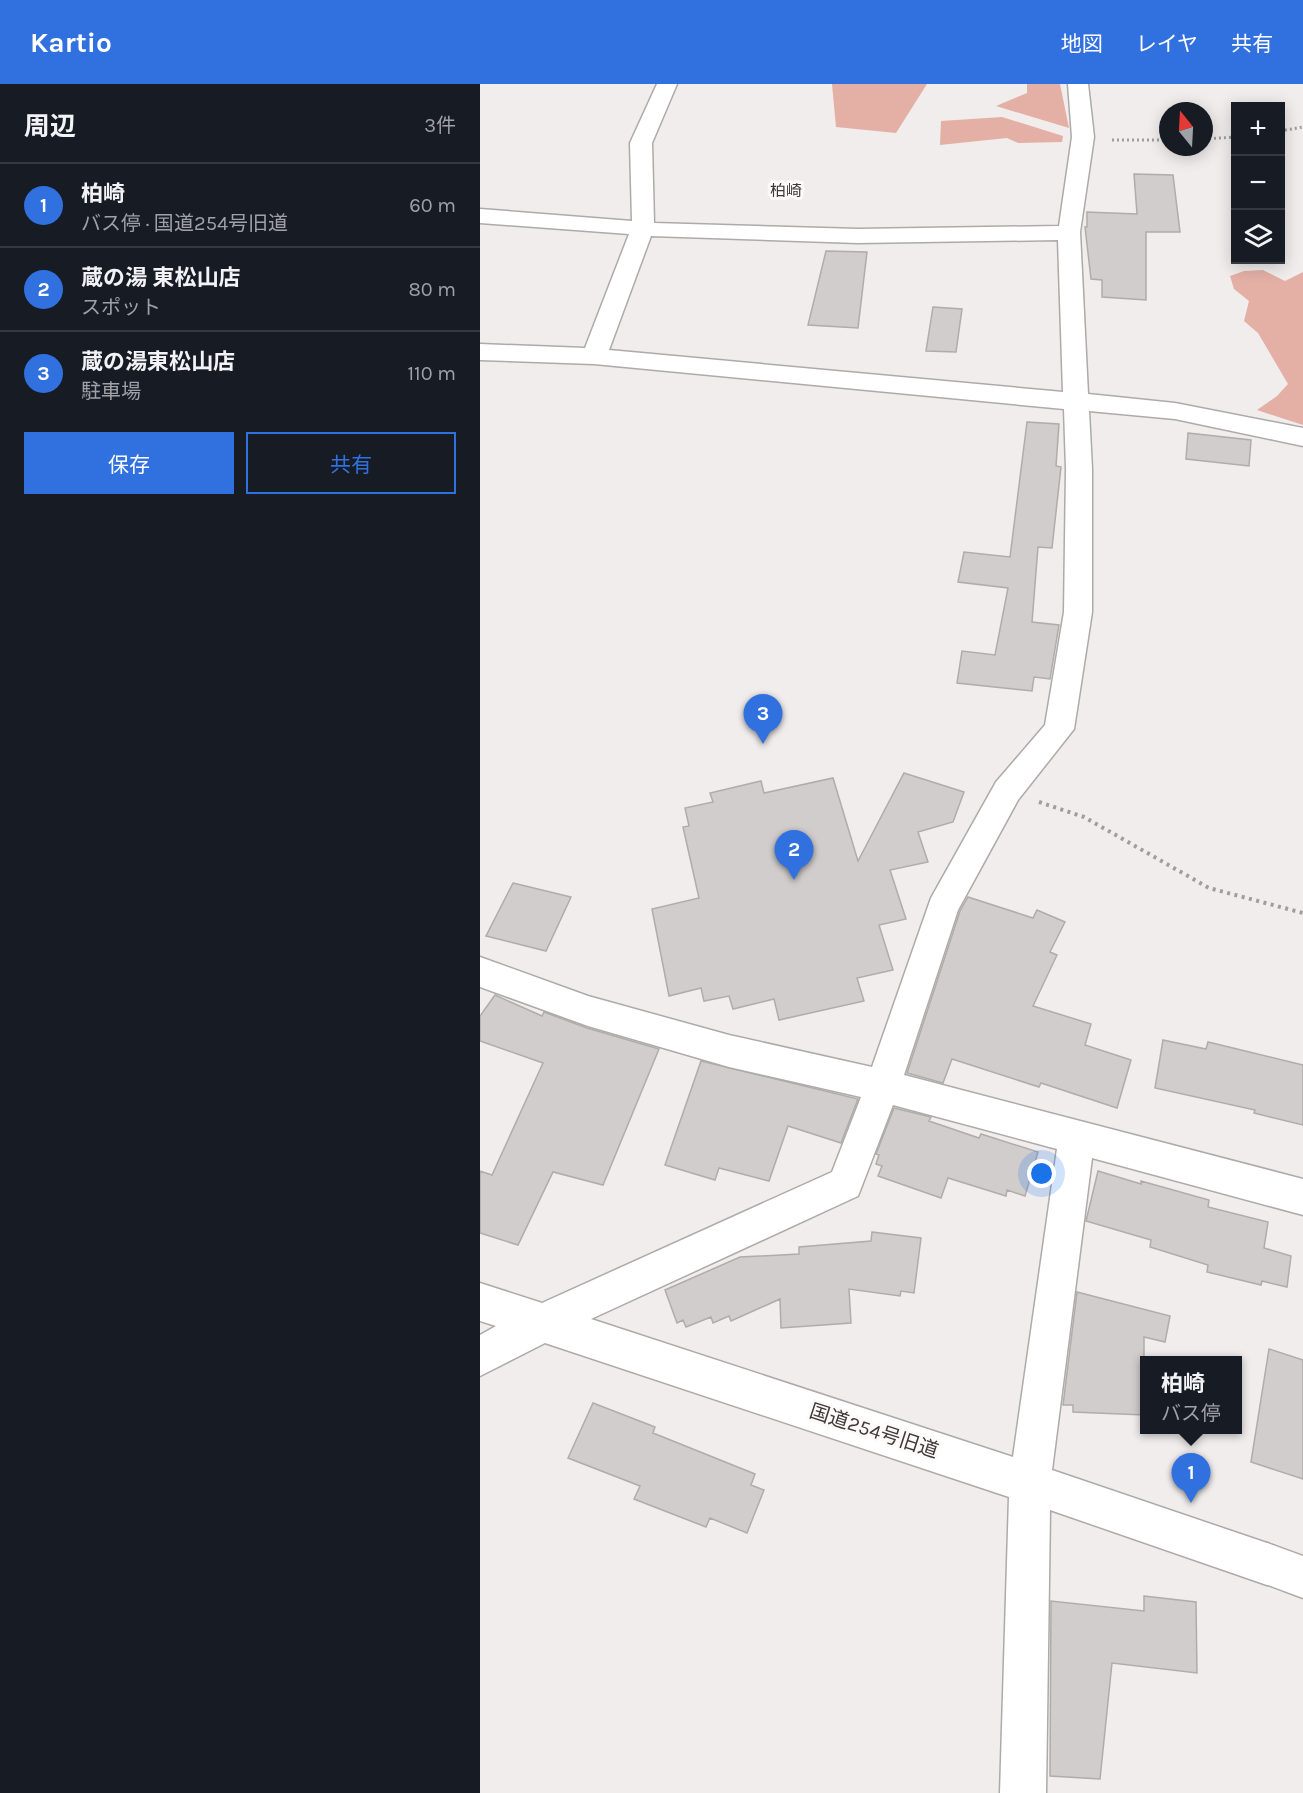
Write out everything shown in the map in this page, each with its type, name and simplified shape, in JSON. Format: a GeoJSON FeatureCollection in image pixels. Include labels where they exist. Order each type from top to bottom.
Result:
{"type":"FeatureCollection","features":[{"type":"Feature","properties":{"kind":"street"},"geometry":{"type":"LineString","coordinates":[[594,357],[643,228],[641,143],[667,84]]}},
{"type":"Feature","properties":{"kind":"street"},"geometry":{"type":"LineString","coordinates":[[480,1356],[540,1322],[764,1224],[845,1184],[883,1086],[943,908],[1007,791],[1059,729],[1078,612],[1079,468],[1069,232],[1082,140],[1078,84]]}},
{"type":"Feature","properties":{"kind":"street"},"geometry":{"type":"LineString","coordinates":[[480,216],[643,228],[858,236],[1069,232]]}},
{"type":"Feature","properties":{"kind":"street"},"geometry":{"type":"LineString","coordinates":[[480,352],[594,357],[1175,411],[1303,437]]}},
{"type":"Feature","properties":{"kind":"street"},"geometry":{"type":"LineString","coordinates":[[480,972],[610,1017],[729,1051],[883,1086],[1303,1197]]}},
{"type":"Feature","properties":{"kind":"street"},"geometry":{"type":"LineString","coordinates":[[1023,1793],[1030,1483],[1077,1136]]}},
{"type":"Feature","properties":{"kind":"street","name":"国道254号旧道"},"geometry":{"type":"LineString","coordinates":[[480,1302],[1291,1570]]}},
{"type":"Feature","properties":{"kind":"path"},"geometry":{"type":"LineString","coordinates":[[1285,130],[1303,127]]}},
{"type":"Feature","properties":{"kind":"path"},"geometry":{"type":"LineString","coordinates":[[1213,138],[1231,137]]}},
{"type":"Feature","properties":{"kind":"path"},"geometry":{"type":"LineString","coordinates":[[1082,140],[1159,140]]}},
{"type":"Feature","properties":{"kind":"path"},"geometry":{"type":"LineString","coordinates":[[1007,791],[1084,817],[1209,888],[1303,913]]}},
{"type":"Feature","properties":{"kind":"shaded area"},"geometry":{"type":"Polygon","coordinates":[[[832,84],[927,84],[896,133],[836,127],[832,84]]]}},
{"type":"Feature","properties":{"kind":"shaded area"},"geometry":{"type":"Polygon","coordinates":[[[1027,84],[1060,84],[1069,128],[996,106],[1027,93],[1027,84]]]}},
{"type":"Feature","properties":{"kind":"shaded area"},"geometry":{"type":"Polygon","coordinates":[[[1002,117],[1063,136],[1062,142],[1018,143],[1007,138],[940,145],[941,121],[1002,117]]]}},
{"type":"Feature","properties":{"kind":"shaded area"},"geometry":{"type":"Polygon","coordinates":[[[1263,270],[1285,281],[1303,272],[1303,425],[1257,410],[1277,396],[1288,384],[1258,333],[1244,321],[1249,301],[1234,289],[1230,276],[1244,271],[1263,270]]]}},
{"type":"Feature","properties":{"kind":"building"},"geometry":{"type":"Polygon","coordinates":[[[1134,174],[1173,175],[1180,232],[1146,232],[1146,300],[1102,297],[1102,280],[1091,279],[1085,227],[1087,227],[1087,212],[1137,214],[1134,174]]]}},
{"type":"Feature","properties":{"kind":"building"},"geometry":{"type":"Polygon","coordinates":[[[826,251],[867,252],[858,328],[808,325],[826,251]]]}},
{"type":"Feature","properties":{"kind":"building"},"geometry":{"type":"Polygon","coordinates":[[[933,307],[962,309],[956,352],[926,351],[933,307]]]}},
{"type":"Feature","properties":{"kind":"building"},"geometry":{"type":"Polygon","coordinates":[[[1027,422],[1059,424],[1056,466],[1061,467],[1052,548],[1038,547],[1032,622],[1059,625],[1050,679],[1034,677],[1032,691],[957,683],[962,651],[995,655],[1008,588],[958,582],[964,552],[1010,557],[1027,422]]]}},
{"type":"Feature","properties":{"kind":"building"},"geometry":{"type":"Polygon","coordinates":[[[1188,433],[1251,440],[1249,466],[1186,459],[1188,433]]]}},
{"type":"Feature","properties":{"kind":"building"},"geometry":{"type":"Polygon","coordinates":[[[904,773],[964,792],[953,822],[918,832],[928,862],[890,870],[906,919],[879,925],[893,970],[857,978],[864,1001],[779,1020],[774,999],[733,1009],[729,996],[704,1001],[701,988],[669,996],[652,909],[699,898],[683,827],[689,826],[685,808],[713,802],[710,793],[761,781],[764,793],[833,778],[858,861],[904,773]]]}},
{"type":"Feature","properties":{"kind":"building"},"geometry":{"type":"Polygon","coordinates":[[[513,883],[571,897],[546,951],[486,936],[513,883]]]}},
{"type":"Feature","properties":{"kind":"building"},"geometry":{"type":"Polygon","coordinates":[[[968,897],[1033,918],[1037,910],[1065,922],[1050,952],[1057,955],[1033,1006],[1091,1024],[1085,1045],[1131,1060],[1117,1108],[1041,1083],[1039,1087],[952,1059],[943,1083],[907,1073],[960,911],[968,897]]]}},
{"type":"Feature","properties":{"kind":"building"},"geometry":{"type":"Polygon","coordinates":[[[495,995],[542,1016],[544,1012],[587,1028],[659,1049],[603,1185],[553,1172],[518,1245],[480,1233],[480,1171],[492,1175],[543,1063],[480,1041],[480,1016],[495,995]]]}},
{"type":"Feature","properties":{"kind":"building"},"geometry":{"type":"Polygon","coordinates":[[[1163,1040],[1206,1049],[1208,1042],[1303,1065],[1303,1125],[1254,1113],[1255,1110],[1155,1088],[1163,1040]]]}},
{"type":"Feature","properties":{"kind":"building"},"geometry":{"type":"Polygon","coordinates":[[[701,1061],[858,1099],[841,1143],[788,1126],[769,1181],[719,1168],[715,1180],[665,1165],[701,1061]]]}},
{"type":"Feature","properties":{"kind":"building"},"geometry":{"type":"Polygon","coordinates":[[[894,1108],[931,1117],[929,1121],[979,1138],[981,1134],[1038,1152],[1025,1196],[1007,1190],[1006,1196],[948,1178],[941,1198],[878,1176],[882,1166],[876,1164],[879,1155],[876,1154],[894,1108]]]}},
{"type":"Feature","properties":{"kind":"building"},"geometry":{"type":"Polygon","coordinates":[[[1098,1171],[1209,1200],[1208,1207],[1268,1222],[1264,1248],[1291,1256],[1287,1287],[1262,1281],[1261,1285],[1207,1272],[1208,1265],[1150,1247],[1151,1240],[1086,1221],[1098,1171]]]}},
{"type":"Feature","properties":{"kind":"building"},"geometry":{"type":"Polygon","coordinates":[[[872,1232],[921,1238],[914,1293],[901,1291],[900,1296],[849,1289],[851,1323],[781,1328],[780,1299],[731,1321],[729,1316],[713,1323],[711,1317],[686,1327],[683,1320],[677,1323],[665,1290],[740,1257],[799,1254],[799,1247],[871,1241],[872,1232]]]}},
{"type":"Feature","properties":{"kind":"building"},"geometry":{"type":"Polygon","coordinates":[[[1077,1292],[1170,1316],[1165,1342],[1144,1337],[1144,1356],[1140,1356],[1140,1415],[1073,1412],[1073,1405],[1063,1405],[1077,1292]]]}},
{"type":"Feature","properties":{"kind":"building"},"geometry":{"type":"Polygon","coordinates":[[[1269,1349],[1303,1360],[1303,1479],[1251,1462],[1269,1349]]]}},
{"type":"Feature","properties":{"kind":"building"},"geometry":{"type":"Polygon","coordinates":[[[593,1403],[655,1427],[653,1433],[755,1474],[751,1485],[764,1490],[747,1533],[710,1518],[706,1527],[634,1499],[640,1486],[568,1458],[593,1403]]]}},
{"type":"Feature","properties":{"kind":"building"},"geometry":{"type":"Polygon","coordinates":[[[1144,1596],[1196,1602],[1197,1673],[1112,1663],[1100,1779],[1050,1776],[1051,1601],[1144,1611],[1144,1596]]]}},
{"type":"Feature","properties":{"kind":"place","name":"蔵の湯東松山店"},"geometry":{"type":"Point","coordinates":[763,744]}},
{"type":"Feature","properties":{"kind":"place","name":"蔵の湯 東松山店"},"geometry":{"type":"Point","coordinates":[794,880]}},
{"type":"Feature","properties":{"kind":"place","name":"柏崎"},"geometry":{"type":"Point","coordinates":[1191,1503]}},
{"type":"Feature","properties":{"kind":"district","name":"柏崎"},"geometry":{"type":"Point","coordinates":[786,190]}}]}
